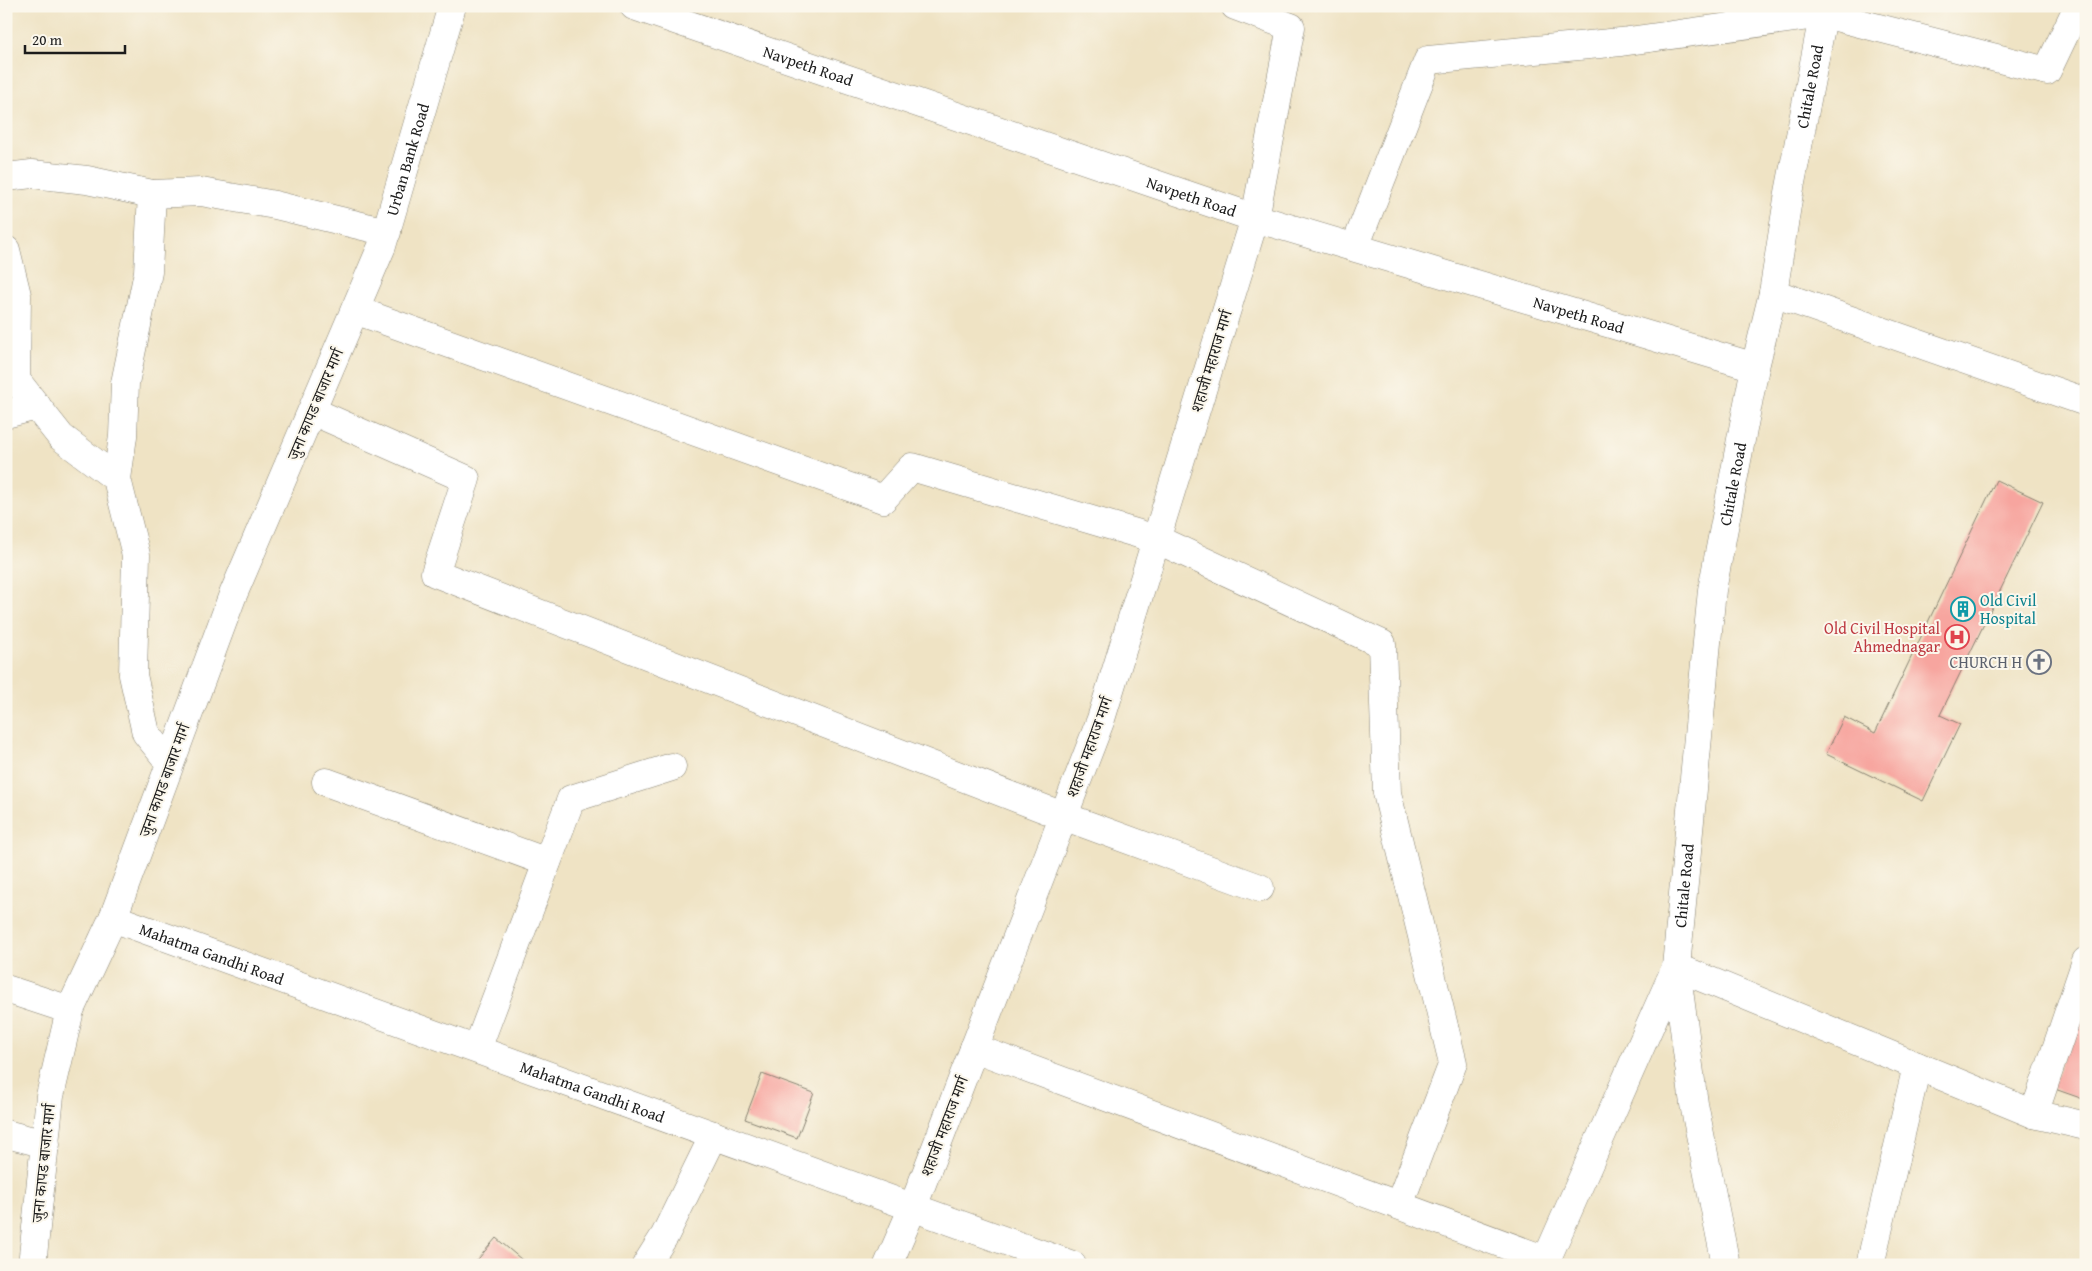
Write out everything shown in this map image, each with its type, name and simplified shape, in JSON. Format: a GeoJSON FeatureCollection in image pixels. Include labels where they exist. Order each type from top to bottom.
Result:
{"type":"FeatureCollection","features":[{"type":"Feature","properties":{"kind":"street","name":"Urban Bank Road"},"geometry":{"type":"LineString","coordinates":[[355,310],[387,232],[452,6]]}},
{"type":"Feature","properties":{"kind":"street","name":"Navpeth Road"},"geometry":{"type":"LineString","coordinates":[[634,6],[1255,218],[1755,367]]}},
{"type":"Feature","properties":{"kind":"street","name":"शहाजी महाराज मार्ग"},"geometry":{"type":"LineString","coordinates":[[888,1265],[913,1207],[1101,719],[1255,218],[1291,27],[1235,6]]}},
{"type":"Feature","properties":{"kind":"street"},"geometry":{"type":"LineString","coordinates":[[1355,248],[1428,60],[1620,42],[1825,10],[1883,17],[2046,71],[2078,6]]}},
{"type":"Feature","properties":{"kind":"street","name":"Chitale Road"},"geometry":{"type":"LineString","coordinates":[[1676,967],[1712,590],[1755,367],[1773,293],[1789,193],[1825,10]]}},
{"type":"Feature","properties":{"kind":"street"},"geometry":{"type":"LineString","coordinates":[[6,177],[32,174],[87,180],[152,194],[201,192],[276,205],[387,232]]}},
{"type":"Feature","properties":{"kind":"street"},"geometry":{"type":"LineString","coordinates":[[152,194],[148,272],[125,383],[123,436],[117,479],[136,555],[133,675],[146,733],[170,763]]}},
{"type":"Feature","properties":{"kind":"street"},"geometry":{"type":"LineString","coordinates":[[6,250],[17,295],[16,380],[61,437],[117,479]]}},
{"type":"Feature","properties":{"kind":"street"},"geometry":{"type":"LineString","coordinates":[[1773,293],[2086,402]]}},
{"type":"Feature","properties":{"kind":"street"},"geometry":{"type":"LineString","coordinates":[[355,310],[883,498],[912,467],[1156,539],[1382,644],[1387,793],[1453,1063],[1398,1205]]}},
{"type":"Feature","properties":{"kind":"street","name":"जुना कापड बाजार मार्ग"},"geometry":{"type":"LineString","coordinates":[[32,1265],[50,1096],[70,1010],[113,918],[232,597],[355,310]]}},
{"type":"Feature","properties":{"kind":"street"},"geometry":{"type":"LineString","coordinates":[[6,414],[37,406]]}},
{"type":"Feature","properties":{"kind":"street"},"geometry":{"type":"LineString","coordinates":[[312,411],[466,479],[435,573],[1063,816],[1260,888]]}},
{"type":"Feature","properties":{"kind":"street"},"geometry":{"type":"LineString","coordinates":[[477,1049],[571,799],[672,767]]}},
{"type":"Feature","properties":{"kind":"street"},"geometry":{"type":"LineString","coordinates":[[326,782],[547,862]]}},
{"type":"Feature","properties":{"kind":"street","name":"Mahatma Gandhi Road"},"geometry":{"type":"LineString","coordinates":[[113,918],[1072,1265]]}},
{"type":"Feature","properties":{"kind":"street"},"geometry":{"type":"LineString","coordinates":[[2034,1114],[2086,961]]}},
{"type":"Feature","properties":{"kind":"street"},"geometry":{"type":"LineString","coordinates":[[1676,967],[2034,1114],[2086,1126]]}},
{"type":"Feature","properties":{"kind":"street"},"geometry":{"type":"LineString","coordinates":[[974,1048],[1398,1205],[1545,1262],[1676,967]]}},
{"type":"Feature","properties":{"kind":"street"},"geometry":{"type":"LineString","coordinates":[[1676,967],[1694,1104],[1726,1265]]}},
{"type":"Feature","properties":{"kind":"street"},"geometry":{"type":"LineString","coordinates":[[6,989],[70,1010]]}},
{"type":"Feature","properties":{"kind":"street"},"geometry":{"type":"LineString","coordinates":[[1870,1265],[1917,1066]]}},
{"type":"Feature","properties":{"kind":"street"},"geometry":{"type":"LineString","coordinates":[[6,1134],[46,1144]]}},
{"type":"Feature","properties":{"kind":"street"},"geometry":{"type":"LineString","coordinates":[[646,1265],[665,1235],[714,1135]]}},
{"type":"Feature","properties":{"kind":"building","name":"Old Civil Hospital"},"geometry":{"type":"Polygon","coordinates":[[[1996,480],[2043,502],[1940,715],[1960,724],[1923,801],[1826,754],[1844,717],[1875,733],[1996,480]]]}},
{"type":"Feature","properties":{"kind":"building"},"geometry":{"type":"Polygon","coordinates":[[[2079,1013],[2086,1016],[2086,1100],[2052,1088],[2079,1013]]]}},
{"type":"Feature","properties":{"kind":"building"},"geometry":{"type":"Polygon","coordinates":[[[762,1074],[814,1093],[797,1138],[745,1119],[762,1074]]]}},
{"type":"Feature","properties":{"kind":"building"},"geometry":{"type":"Polygon","coordinates":[[[496,1238],[528,1265],[473,1265],[496,1238]]]}},
{"type":"Feature","properties":{"kind":"place","name":"Old Civil Hospital"},"geometry":{"type":"Point","coordinates":[1963,609]}},
{"type":"Feature","properties":{"kind":"place","name":"Old Civil Hospital Ahmednagar"},"geometry":{"type":"Point","coordinates":[1957,637]}},
{"type":"Feature","properties":{"kind":"place","name":"CHURCH H"},"geometry":{"type":"Point","coordinates":[2039,662]}}]}
